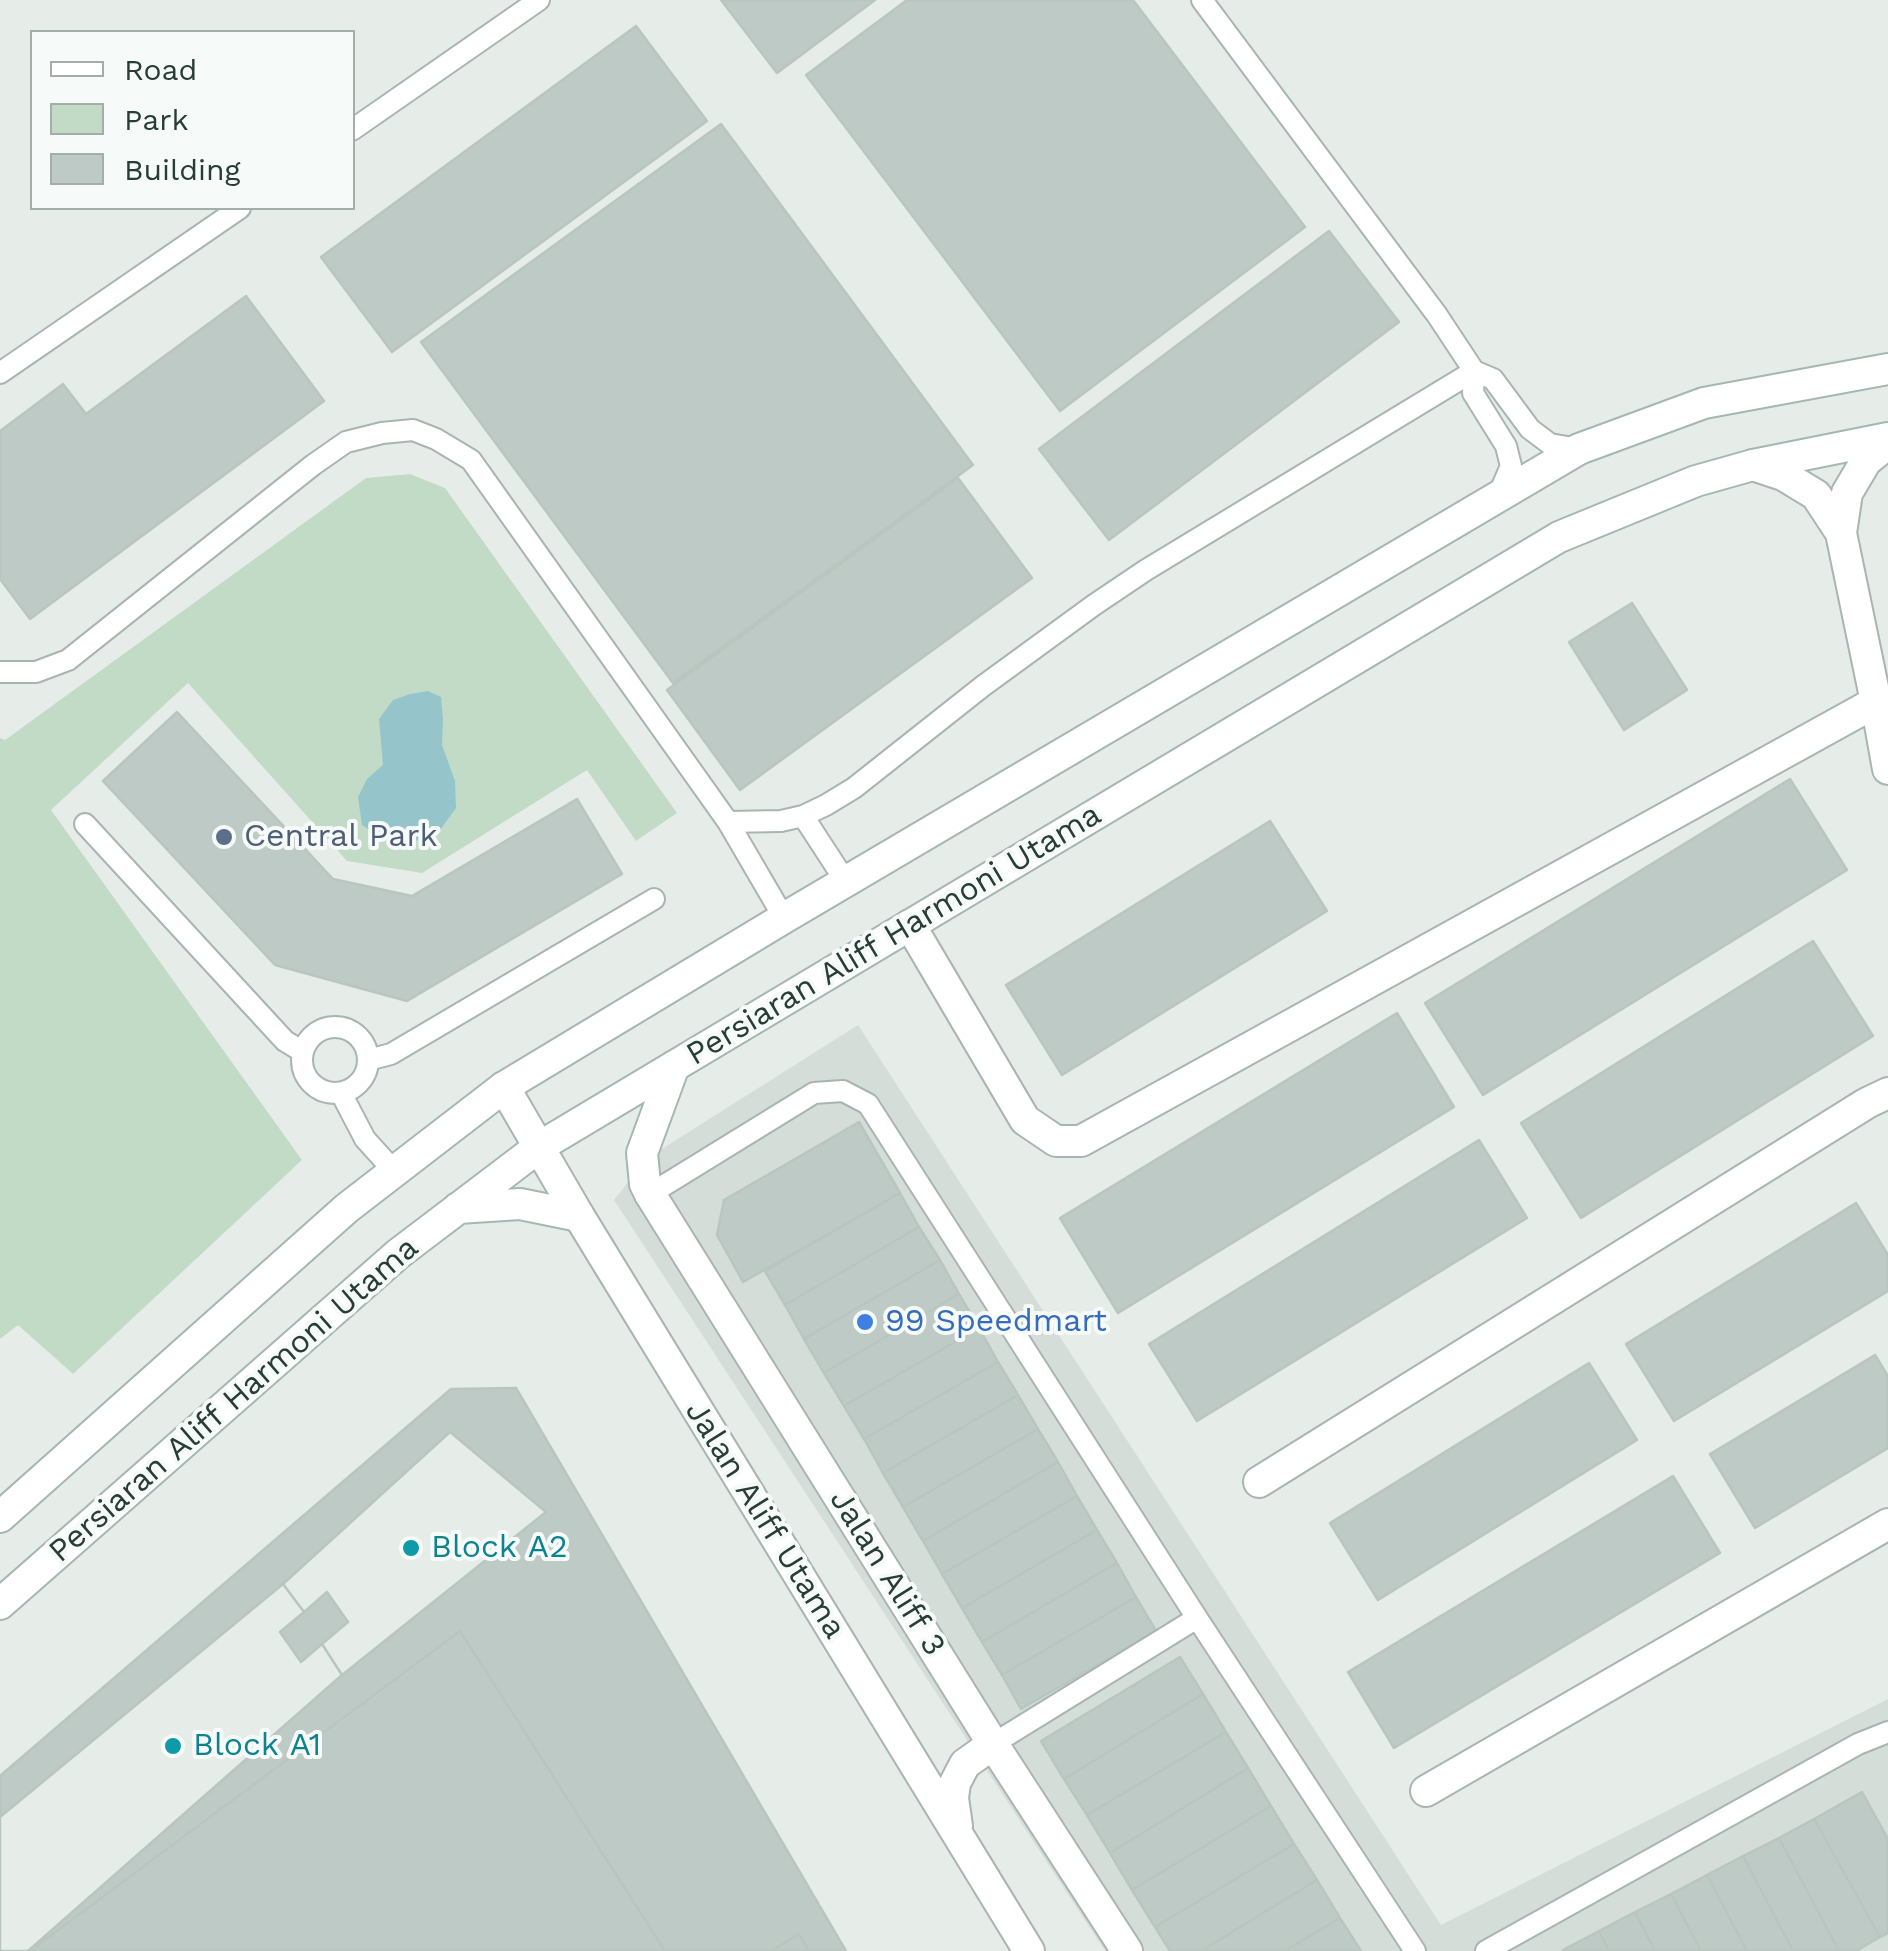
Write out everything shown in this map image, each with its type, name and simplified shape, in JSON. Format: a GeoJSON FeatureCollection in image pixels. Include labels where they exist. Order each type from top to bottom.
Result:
{"type":"FeatureCollection","features":[{"type":"Feature","properties":{"kind":"street","name":"Persiaran Aliff Harmoni Utama"},"geometry":{"type":"LineString","coordinates":[[0,1517],[347,1208],[504,1087],[1579,449],[1704,403],[1888,369]]}},
{"type":"Feature","properties":{"kind":"street","name":"Persiaran Aliff Harmoni Utama"},"geometry":{"type":"LineString","coordinates":[[0,1604],[398,1254],[538,1147],[1559,537],[1696,481],[1753,465],[1888,440]]}},
{"type":"Feature","properties":{"kind":"street"},"geometry":{"type":"LineString","coordinates":[[1841,533],[1846,493],[1866,460],[1888,440]]}},
{"type":"Feature","properties":{"kind":"street"},"geometry":{"type":"LineString","coordinates":[[1753,465],[1784,475],[1816,495],[1841,533],[1882,701],[1888,769]]}},
{"type":"Feature","properties":{"kind":"street"},"geometry":{"type":"LineString","coordinates":[[910,925],[1025,1120],[1056,1141],[1081,1141],[1882,701]]}},
{"type":"Feature","properties":{"kind":"street"},"geometry":{"type":"LineString","coordinates":[[650,1194],[644,1184],[642,1153],[674,1066]]}},
{"type":"Feature","properties":{"kind":"street","name":"Jalan Aliff Utama"},"geometry":{"type":"LineString","coordinates":[[504,1087],[578,1216],[1029,1951]]}},
{"type":"Feature","properties":{"kind":"street"},"geometry":{"type":"LineString","coordinates":[[1259,1482],[1867,1102],[1888,1093]]}},
{"type":"Feature","properties":{"kind":"street","name":"Jalan Aliff 3"},"geometry":{"type":"LineString","coordinates":[[650,1194],[1128,1951]]}},
{"type":"Feature","properties":{"kind":"street"},"geometry":{"type":"LineString","coordinates":[[458,1208],[520,1204],[578,1216]]}},
{"type":"Feature","properties":{"kind":"street"},"geometry":{"type":"LineString","coordinates":[[1426,1791],[1888,1524]]}},
{"type":"Feature","properties":{"kind":"street"},"geometry":{"type":"LineString","coordinates":[[896,1733],[934,1756],[965,1764]]}},
{"type":"Feature","properties":{"kind":"street"},"geometry":{"type":"LineString","coordinates":[[958,1834],[955,1783],[965,1764],[994,1744]]}},
{"type":"Feature","properties":{"kind":"lane"},"geometry":{"type":"LineString","coordinates":[[355,128],[539,0]]}},
{"type":"Feature","properties":{"kind":"lane"},"geometry":{"type":"LineString","coordinates":[[1202,0],[1437,315],[1474,371],[1493,379],[1530,429],[1550,444],[1579,449]]}},
{"type":"Feature","properties":{"kind":"lane"},"geometry":{"type":"LineString","coordinates":[[0,373],[237,210]]}},
{"type":"Feature","properties":{"kind":"lane"},"geometry":{"type":"LineString","coordinates":[[1474,371],[1473,392],[1506,446],[1512,466],[1496,499]]}},
{"type":"Feature","properties":{"kind":"lane"},"geometry":{"type":"LineString","coordinates":[[728,822],[755,823],[803,816],[826,805],[854,788],[983,686],[1094,606],[1474,371]]}},
{"type":"Feature","properties":{"kind":"lane"},"geometry":{"type":"LineString","coordinates":[[0,672],[36,672],[68,660],[346,442],[413,430],[471,460],[728,822],[784,918]]}},
{"type":"Feature","properties":{"kind":"lane"},"geometry":{"type":"LineString","coordinates":[[803,816],[846,882]]}},
{"type":"Feature","properties":{"kind":"lane"},"geometry":{"type":"LineString","coordinates":[[85,824],[285,1042],[303,1052]]}},
{"type":"Feature","properties":{"kind":"lane"},"geometry":{"type":"LineString","coordinates":[[368,1060],[390,1054],[654,899]]}},
{"type":"Feature","properties":{"kind":"lane"},"geometry":{"type":"LineString","coordinates":[[324,1029],[354,1034],[367,1050],[366,1072],[352,1089],[332,1094],[314,1086],[304,1070],[303,1052],[315,1034],[324,1029]]}},
{"type":"Feature","properties":{"kind":"lane"},"geometry":{"type":"LineString","coordinates":[[650,1194],[814,1093],[843,1091],[868,1104],[1415,1951]]}},
{"type":"Feature","properties":{"kind":"lane"},"geometry":{"type":"LineString","coordinates":[[342,1093],[365,1139],[394,1172]]}},
{"type":"Feature","properties":{"kind":"lane"},"geometry":{"type":"LineString","coordinates":[[994,1744],[1197,1618]]}},
{"type":"Feature","properties":{"kind":"lane"},"geometry":{"type":"LineString","coordinates":[[1486,1951],[1858,1744],[1888,1732]]}},
{"type":"Feature","properties":{"kind":"shaded area"},"geometry":{"type":"Polygon","coordinates":[[[858,1025],[1441,1925],[1888,1699],[1888,1951],[1105,1951],[614,1200],[646,1159],[858,1025]]]}},
{"type":"Feature","properties":{"kind":"green space"},"geometry":{"type":"Polygon","coordinates":[[[410,474],[445,488],[677,813],[636,841],[587,770],[422,873],[347,861],[188,683],[51,810],[302,1160],[73,1374],[18,1325],[0,1339],[0,738],[5,740],[366,478],[410,474]]]}},
{"type":"Feature","properties":{"kind":"water"},"geometry":{"type":"Polygon","coordinates":[[[428,691],[441,697],[442,745],[455,781],[456,808],[435,837],[402,843],[362,825],[358,797],[367,779],[383,765],[379,719],[393,700],[428,691]]]}},
{"type":"Feature","properties":{"kind":"building"},"geometry":{"type":"Polygon","coordinates":[[[721,0],[875,0],[777,73],[721,0]]]}},
{"type":"Feature","properties":{"kind":"building"},"geometry":{"type":"Polygon","coordinates":[[[907,0],[1133,0],[1305,227],[1060,411],[806,75],[907,0]]]}},
{"type":"Feature","properties":{"kind":"building"},"geometry":{"type":"Polygon","coordinates":[[[636,26],[707,121],[392,352],[321,257],[636,26]]]}},
{"type":"Feature","properties":{"kind":"building"},"geometry":{"type":"Polygon","coordinates":[[[721,124],[973,465],[673,683],[421,342],[721,124]]]}},
{"type":"Feature","properties":{"kind":"building"},"geometry":{"type":"Polygon","coordinates":[[[1329,231],[1399,322],[1109,540],[1039,449],[1329,231]]]}},
{"type":"Feature","properties":{"kind":"building"},"geometry":{"type":"Polygon","coordinates":[[[246,296],[324,401],[30,619],[0,579],[0,431],[63,384],[86,414],[246,296]]]}},
{"type":"Feature","properties":{"kind":"building"},"geometry":{"type":"Polygon","coordinates":[[[958,478],[1032,578],[740,790],[667,690],[958,478]]]}},
{"type":"Feature","properties":{"kind":"building"},"geometry":{"type":"Polygon","coordinates":[[[1632,603],[1687,690],[1624,730],[1569,642],[1632,603]]]}},
{"type":"Feature","properties":{"kind":"building","name":"Central Park"},"geometry":{"type":"Polygon","coordinates":[[[177,712],[333,879],[412,896],[577,799],[622,874],[407,1001],[275,965],[103,781],[177,712]]]}},
{"type":"Feature","properties":{"kind":"building"},"geometry":{"type":"Polygon","coordinates":[[[1790,779],[1847,870],[1483,1095],[1425,1003],[1790,779]]]}},
{"type":"Feature","properties":{"kind":"building"},"geometry":{"type":"Polygon","coordinates":[[[1270,821],[1327,911],[1062,1075],[1006,985],[1270,821]]]}},
{"type":"Feature","properties":{"kind":"building"},"geometry":{"type":"Polygon","coordinates":[[[1813,941],[1873,1036],[1581,1218],[1521,1123],[1813,941]]]}},
{"type":"Feature","properties":{"kind":"building"},"geometry":{"type":"Polygon","coordinates":[[[1397,1013],[1454,1107],[1118,1313],[1060,1218],[1397,1013]]]}},
{"type":"Feature","properties":{"kind":"building"},"geometry":{"type":"Polygon","coordinates":[[[859,1122],[900,1193],[743,1282],[717,1235],[724,1200],[859,1122]]]}},
{"type":"Feature","properties":{"kind":"building"},"geometry":{"type":"Polygon","coordinates":[[[1479,1140],[1527,1218],[1197,1421],[1149,1344],[1479,1140]]]}},
{"type":"Feature","properties":{"kind":"building"},"geometry":{"type":"Polygon","coordinates":[[[900,1193],[919,1227],[785,1305],[765,1271],[900,1193]]]}},
{"type":"Feature","properties":{"kind":"building"},"geometry":{"type":"Polygon","coordinates":[[[1856,1203],[1888,1255],[1888,1291],[1674,1421],[1626,1344],[1856,1203]]]}},
{"type":"Feature","properties":{"kind":"building"},"geometry":{"type":"Polygon","coordinates":[[[919,1227],[940,1260],[804,1339],[785,1305],[919,1227]]]}},
{"type":"Feature","properties":{"kind":"building"},"geometry":{"type":"Polygon","coordinates":[[[940,1260],[959,1294],[824,1373],[804,1339],[940,1260]]]}},
{"type":"Feature","properties":{"kind":"building"},"geometry":{"type":"Polygon","coordinates":[[[959,1294],[979,1328],[844,1406],[824,1373],[959,1294]]]}},
{"type":"Feature","properties":{"kind":"building"},"geometry":{"type":"Polygon","coordinates":[[[979,1328],[998,1362],[864,1439],[844,1406],[979,1328]]]}},
{"type":"Feature","properties":{"kind":"building"},"geometry":{"type":"Polygon","coordinates":[[[1875,1355],[1888,1376],[1888,1448],[1755,1528],[1710,1454],[1875,1355]]]}},
{"type":"Feature","properties":{"kind":"building"},"geometry":{"type":"Polygon","coordinates":[[[998,1362],[1018,1395],[883,1473],[864,1439],[998,1362]]]}},
{"type":"Feature","properties":{"kind":"building"},"geometry":{"type":"Polygon","coordinates":[[[1589,1363],[1637,1440],[1378,1600],[1330,1523],[1589,1363]]]}},
{"type":"Feature","properties":{"kind":"building"},"geometry":{"type":"Polygon","coordinates":[[[516,1388],[846,1951],[809,1951],[799,1934],[771,1951],[665,1951],[460,1631],[30,1951],[0,1951],[0,1776],[451,1389],[516,1388]]]}},
{"type":"Feature","properties":{"kind":"building"},"geometry":{"type":"Polygon","coordinates":[[[1018,1395],[1038,1429],[903,1507],[883,1473],[1018,1395]]]}},
{"type":"Feature","properties":{"kind":"building"},"geometry":{"type":"Polygon","coordinates":[[[1038,1429],[1058,1462],[923,1541],[903,1507],[1038,1429]]]}},
{"type":"Feature","properties":{"kind":"building","name":"Block A2"},"geometry":{"type":"Polygon","coordinates":[[[450,1432],[546,1512],[342,1675],[322,1644],[348,1622],[327,1592],[304,1612],[283,1584],[450,1432]]]}},
{"type":"Feature","properties":{"kind":"building"},"geometry":{"type":"Polygon","coordinates":[[[1058,1462],[1077,1496],[942,1574],[923,1541],[1058,1462]]]}},
{"type":"Feature","properties":{"kind":"building"},"geometry":{"type":"Polygon","coordinates":[[[1673,1476],[1720,1553],[1394,1748],[1348,1672],[1673,1476]]]}},
{"type":"Feature","properties":{"kind":"building"},"geometry":{"type":"Polygon","coordinates":[[[1077,1496],[1097,1530],[962,1608],[942,1574],[1077,1496]]]}},
{"type":"Feature","properties":{"kind":"building"},"geometry":{"type":"Polygon","coordinates":[[[1097,1530],[1117,1563],[982,1642],[962,1608],[1097,1530]]]}},
{"type":"Feature","properties":{"kind":"building"},"geometry":{"type":"Polygon","coordinates":[[[1117,1563],[1136,1597],[1002,1675],[982,1642],[1117,1563]]]}},
{"type":"Feature","properties":{"kind":"building","name":"Block A1"},"geometry":{"type":"Polygon","coordinates":[[[283,1584],[304,1612],[280,1632],[301,1662],[322,1644],[342,1675],[28,1951],[0,1951],[0,1817],[283,1584]]]}},
{"type":"Feature","properties":{"kind":"building"},"geometry":{"type":"Polygon","coordinates":[[[1136,1597],[1156,1631],[1021,1709],[1002,1675],[1136,1597]]]}},
{"type":"Feature","properties":{"kind":"building"},"geometry":{"type":"Polygon","coordinates":[[[460,1631],[665,1951],[30,1951],[460,1631]]]}},
{"type":"Feature","properties":{"kind":"building"},"geometry":{"type":"Polygon","coordinates":[[[1180,1657],[1203,1694],[1064,1779],[1041,1741],[1180,1657]]]}},
{"type":"Feature","properties":{"kind":"building"},"geometry":{"type":"Polygon","coordinates":[[[1203,1694],[1226,1732],[1087,1815],[1064,1779],[1203,1694]]]}},
{"type":"Feature","properties":{"kind":"building"},"geometry":{"type":"Polygon","coordinates":[[[1226,1732],[1248,1768],[1110,1853],[1087,1815],[1226,1732]]]}},
{"type":"Feature","properties":{"kind":"building"},"geometry":{"type":"Polygon","coordinates":[[[1248,1768],[1271,1806],[1132,1890],[1110,1853],[1248,1768]]]}},
{"type":"Feature","properties":{"kind":"building"},"geometry":{"type":"Polygon","coordinates":[[[1862,1792],[1888,1839],[1888,1933],[1880,1937],[1814,1819],[1862,1792]]]}},
{"type":"Feature","properties":{"kind":"building"},"geometry":{"type":"Polygon","coordinates":[[[1271,1806],[1294,1844],[1155,1927],[1132,1890],[1271,1806]]]}},
{"type":"Feature","properties":{"kind":"building"},"geometry":{"type":"Polygon","coordinates":[[[1814,1819],[1880,1937],[1856,1951],[1839,1951],[1779,1838],[1814,1819]]]}},
{"type":"Feature","properties":{"kind":"building"},"geometry":{"type":"Polygon","coordinates":[[[1779,1838],[1839,1951],[1793,1951],[1743,1856],[1779,1838]]]}},
{"type":"Feature","properties":{"kind":"building"},"geometry":{"type":"Polygon","coordinates":[[[1294,1844],[1317,1880],[1201,1951],[1170,1951],[1155,1927],[1294,1844]]]}},
{"type":"Feature","properties":{"kind":"building"},"geometry":{"type":"Polygon","coordinates":[[[1743,1856],[1793,1951],[1747,1951],[1707,1875],[1743,1856]]]}},
{"type":"Feature","properties":{"kind":"building"},"geometry":{"type":"Polygon","coordinates":[[[1707,1875],[1747,1951],[1701,1951],[1671,1894],[1707,1875]]]}},
{"type":"Feature","properties":{"kind":"building"},"geometry":{"type":"Polygon","coordinates":[[[1317,1880],[1340,1918],[1285,1951],[1201,1951],[1317,1880]]]}},
{"type":"Feature","properties":{"kind":"building"},"geometry":{"type":"Polygon","coordinates":[[[1671,1894],[1701,1951],[1655,1951],[1635,1912],[1671,1894]]]}},
{"type":"Feature","properties":{"kind":"building"},"geometry":{"type":"Polygon","coordinates":[[[1635,1912],[1655,1951],[1609,1951],[1599,1931],[1635,1912]]]}},
{"type":"Feature","properties":{"kind":"building"},"geometry":{"type":"Polygon","coordinates":[[[1340,1918],[1361,1951],[1285,1951],[1340,1918]]]}},
{"type":"Feature","properties":{"kind":"building"},"geometry":{"type":"Polygon","coordinates":[[[1599,1931],[1609,1951],[1563,1951],[1563,1950],[1599,1931]]]}},
{"type":"Feature","properties":{"kind":"building"},"geometry":{"type":"Polygon","coordinates":[[[799,1934],[809,1951],[772,1951],[799,1934]]]}},
{"type":"Feature","properties":{"kind":"place","name":"Central Park"},"geometry":{"type":"Point","coordinates":[224,837]}},
{"type":"Feature","properties":{"kind":"place","name":"99 Speedmart"},"geometry":{"type":"Point","coordinates":[865,1322]}},
{"type":"Feature","properties":{"kind":"place","name":"Block A2"},"geometry":{"type":"Point","coordinates":[411,1548]}},
{"type":"Feature","properties":{"kind":"place","name":"Block A1"},"geometry":{"type":"Point","coordinates":[173,1746]}}]}
